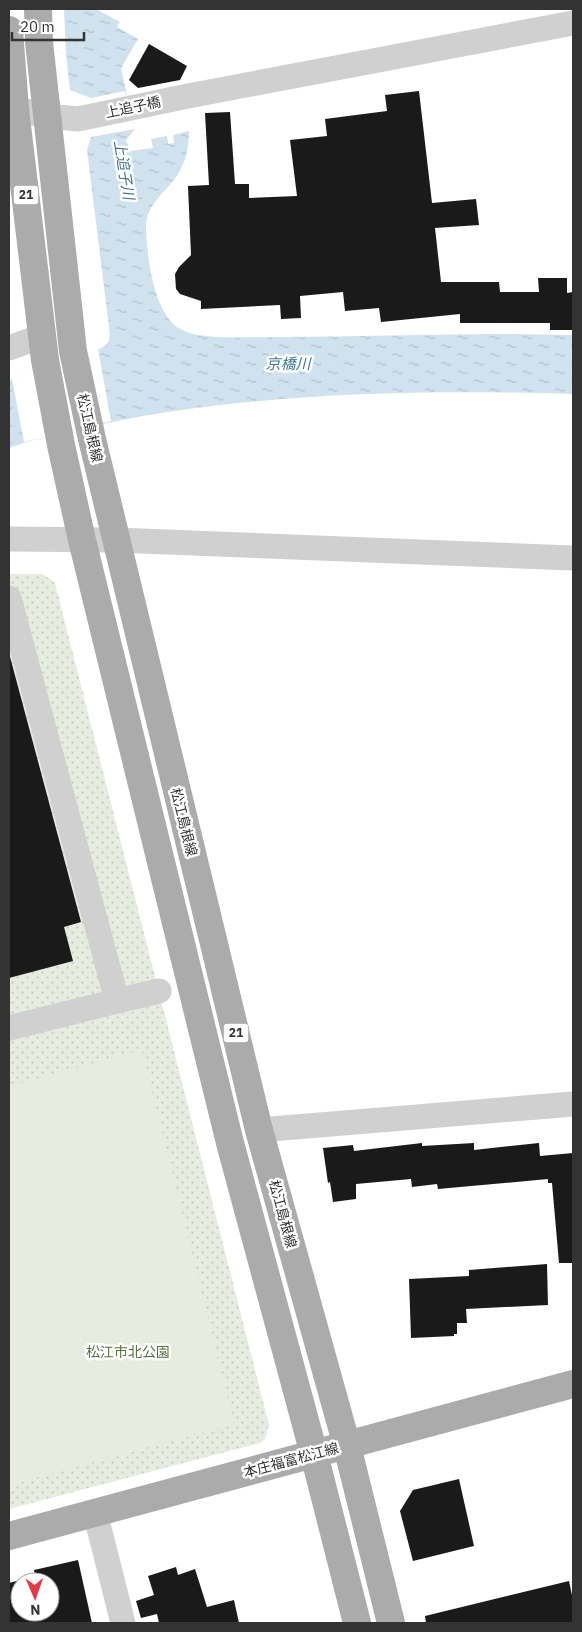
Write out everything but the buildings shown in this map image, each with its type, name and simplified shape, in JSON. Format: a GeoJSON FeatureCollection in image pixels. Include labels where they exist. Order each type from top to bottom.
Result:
{"type":"FeatureCollection","features":[{"type":"Feature","properties":{"kind":"main road","name":"松江島根線"},"geometry":{"type":"LineString","coordinates":[[38,9],[39,42],[73,351],[92,439],[259,1130],[347,1446],[390,1623]]}},
{"type":"Feature","properties":{"kind":"main road","name":"21"},"geometry":{"type":"LineString","coordinates":[[9,30],[12,108],[44,348],[61,445],[82,540],[230,1143],[314,1454],[357,1623]]}},
{"type":"Feature","properties":{"kind":"main road","name":"本庄福富松江線"},"geometry":{"type":"LineString","coordinates":[[9,1536],[573,1384]]}},
{"type":"Feature","properties":{"kind":"street","name":"上追子橋"},"geometry":{"type":"LineString","coordinates":[[12,108],[47,116],[78,119],[188,96],[573,23]]}},
{"type":"Feature","properties":{"kind":"street"},"geometry":{"type":"LineString","coordinates":[[9,348],[44,348]]}},
{"type":"Feature","properties":{"kind":"street"},"geometry":{"type":"LineString","coordinates":[[9,539],[116,540],[573,558]]}},
{"type":"Feature","properties":{"kind":"street"},"geometry":{"type":"LineString","coordinates":[[9,598],[117,1000]]}},
{"type":"Feature","properties":{"kind":"street"},"geometry":{"type":"LineString","coordinates":[[9,1028],[159,991]]}},
{"type":"Feature","properties":{"kind":"street"},"geometry":{"type":"LineString","coordinates":[[259,1130],[573,1104]]}},
{"type":"Feature","properties":{"kind":"street"},"geometry":{"type":"LineString","coordinates":[[95,1512],[123,1623]]}},
{"type":"Feature","properties":{"kind":"green space","name":"松江市北公園"},"geometry":{"type":"Polygon","coordinates":[[[9,574],[43,574],[55,583],[269,1425],[265,1439],[260,1443],[9,1509],[9,574]]]}},
{"type":"Feature","properties":{"kind":"green space"},"geometry":{"type":"Polygon","coordinates":[[[142,1050],[234,1424],[9,1485],[9,1086],[142,1050]]]}},
{"type":"Feature","properties":{"kind":"water"},"geometry":{"type":"Polygon","coordinates":[[[9,9],[96,9],[120,22],[117,27],[138,39],[121,68],[135,129],[125,141],[130,151],[153,148],[151,139],[167,136],[168,144],[174,143],[173,135],[189,131],[188,148],[183,164],[173,181],[153,205],[149,212],[146,228],[150,267],[157,295],[162,308],[177,327],[195,335],[229,337],[474,334],[573,335],[573,394],[472,392],[370,394],[269,400],[218,405],[130,418],[45,437],[9,448],[9,380],[102,348],[109,341],[110,335],[87,150],[91,137],[91,98],[70,90],[66,55],[9,27],[9,9]]]}},
{"type":"Feature","properties":{"kind":"pier"},"geometry":{"type":"Polygon","coordinates":[[[9,9],[64,9],[66,55],[9,27],[9,9]]]}},
{"type":"Feature","properties":{"kind":"pier"},"geometry":{"type":"Polygon","coordinates":[[[125,91],[135,129],[91,137],[91,98],[125,91]]]}},
{"type":"Feature","properties":{"kind":"pier"},"geometry":{"type":"Polygon","coordinates":[[[98,349],[111,421],[24,442],[12,379],[98,349]]]}},
{"type":"Feature","properties":{"kind":"water label","name":"上追子川"},"geometry":{"type":"Point","coordinates":[124,170]}},
{"type":"Feature","properties":{"kind":"water label","name":"京橋川"},"geometry":{"type":"Point","coordinates":[288,364]}}]}
